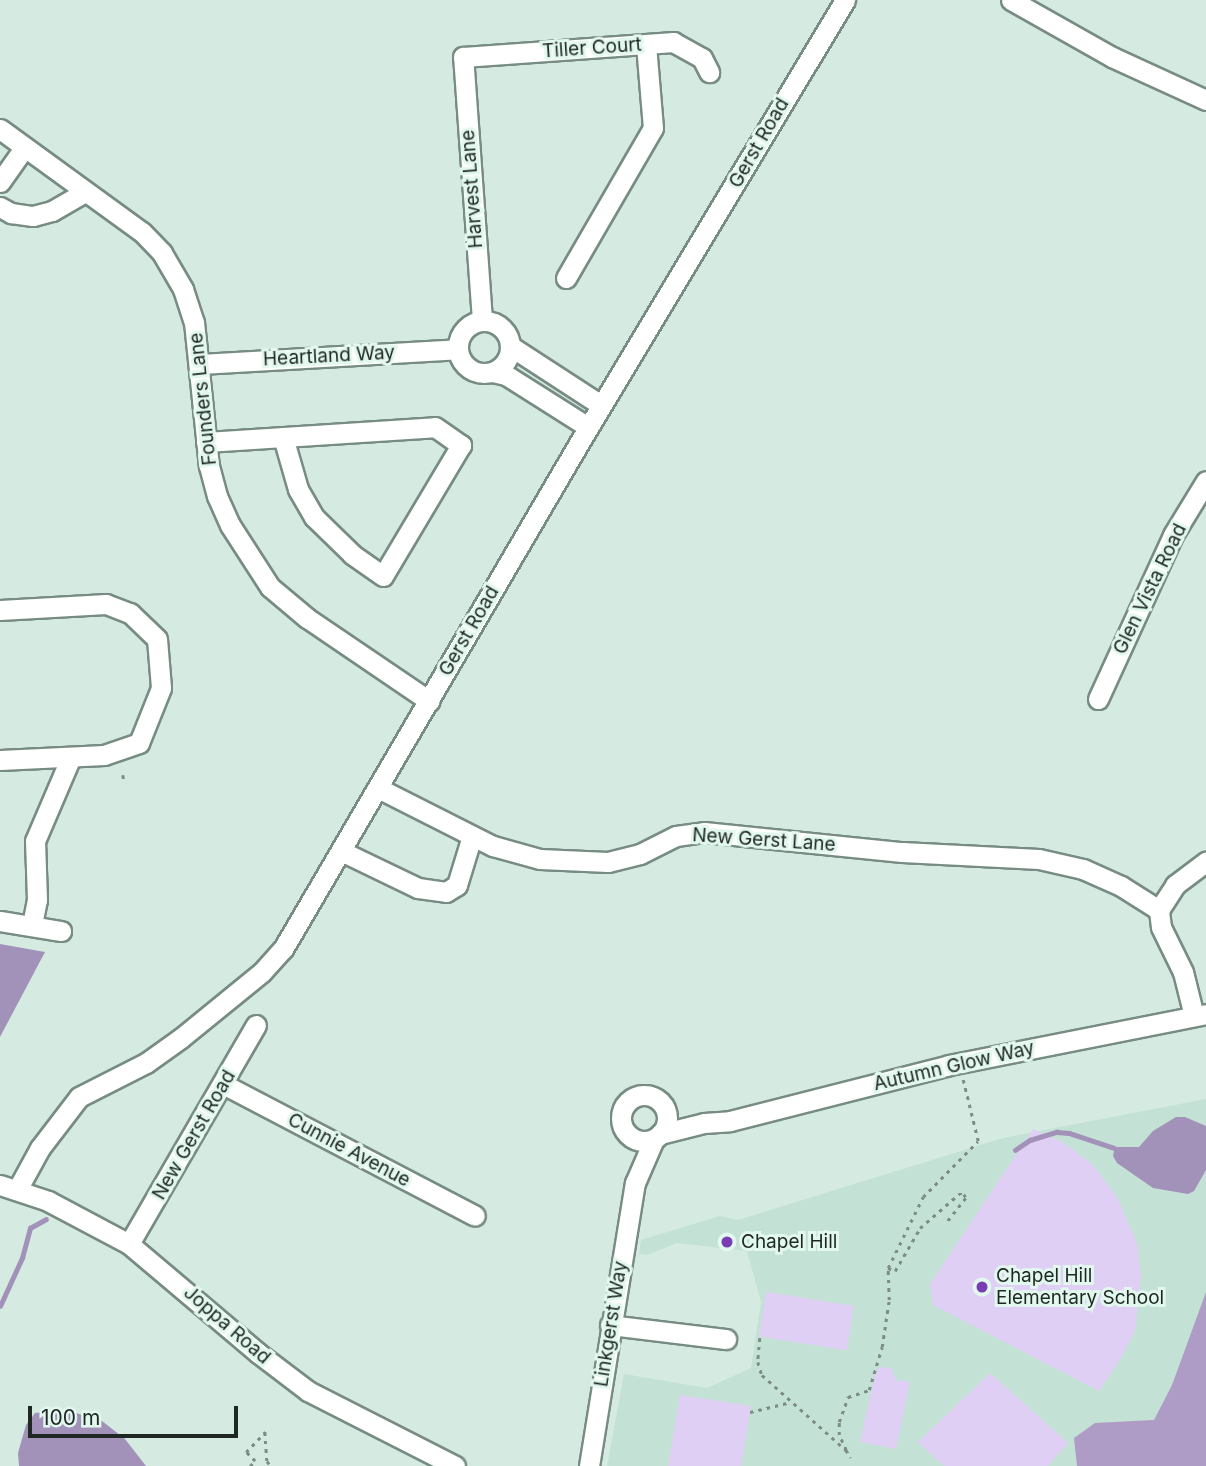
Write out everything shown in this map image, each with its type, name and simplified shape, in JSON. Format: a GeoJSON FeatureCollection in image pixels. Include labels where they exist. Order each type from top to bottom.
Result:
{"type":"FeatureCollection","features":[{"type":"Feature","properties":{"kind":"street","name":"Gerst Road"},"geometry":{"type":"LineString","coordinates":[[9,1188],[79,1097],[146,1063],[216,1011],[262,972],[283,948],[601,405],[845,0]]}},
{"type":"Feature","properties":{"kind":"street"},"geometry":{"type":"LineString","coordinates":[[1011,0],[1112,57],[1206,100]]}},
{"type":"Feature","properties":{"kind":"street","name":"Tiller Court"},"geometry":{"type":"LineString","coordinates":[[463,57],[673,42],[687,47],[702,58],[709,72]]}},
{"type":"Feature","properties":{"kind":"street"},"geometry":{"type":"LineString","coordinates":[[566,278],[653,128],[646,44]]}},
{"type":"Feature","properties":{"kind":"street","name":"Harvest Lane"},"geometry":{"type":"LineString","coordinates":[[463,57],[482,320]]}},
{"type":"Feature","properties":{"kind":"street","name":"Founders Lane"},"geometry":{"type":"LineString","coordinates":[[0,129],[142,232],[162,253],[183,289],[194,322],[206,442],[215,486],[230,525],[270,587],[307,618],[429,701]]}},
{"type":"Feature","properties":{"kind":"street"},"geometry":{"type":"LineString","coordinates":[[0,182],[24,148]]}},
{"type":"Feature","properties":{"kind":"street"},"geometry":{"type":"LineString","coordinates":[[0,207],[10,214],[33,216],[52,211],[85,192]]}},
{"type":"Feature","properties":{"kind":"street"},"geometry":{"type":"LineString","coordinates":[[492,372],[506,362],[510,346],[504,330],[490,321],[482,320],[465,327],[458,349],[467,368],[476,372],[506,375],[588,427]]}},
{"type":"Feature","properties":{"kind":"street"},"geometry":{"type":"LineString","coordinates":[[510,346],[601,405]]}},
{"type":"Feature","properties":{"kind":"street","name":"Heartland Way"},"geometry":{"type":"LineString","coordinates":[[200,363],[458,349]]}},
{"type":"Feature","properties":{"kind":"street"},"geometry":{"type":"LineString","coordinates":[[206,442],[435,427],[461,444],[383,576],[352,554],[314,517],[298,489],[283,437]]}},
{"type":"Feature","properties":{"kind":"street","name":"Glen Vista Road"},"geometry":{"type":"LineString","coordinates":[[1098,699],[1173,535],[1206,481]]}},
{"type":"Feature","properties":{"kind":"street"},"geometry":{"type":"LineString","coordinates":[[0,610],[106,604],[130,613],[157,639],[161,688],[139,743],[118,752],[0,761]]}},
{"type":"Feature","properties":{"kind":"street"},"geometry":{"type":"LineString","coordinates":[[32,925],[37,900],[35,841],[71,757]]}},
{"type":"Feature","properties":{"kind":"street","name":"New Gerst Lane"},"geometry":{"type":"LineString","coordinates":[[378,788],[472,836],[514,853],[571,863],[626,859],[676,836],[704,832],[902,852],[1039,859],[1083,869],[1121,886],[1158,910]]}},
{"type":"Feature","properties":{"kind":"street"},"geometry":{"type":"LineString","coordinates":[[341,851],[418,888],[446,892],[457,885],[472,836]]}},
{"type":"Feature","properties":{"kind":"street"},"geometry":{"type":"LineString","coordinates":[[1200,1015],[1161,927],[1158,910],[1175,885],[1206,862]]}},
{"type":"Feature","properties":{"kind":"street"},"geometry":{"type":"LineString","coordinates":[[0,921],[61,931]]}},
{"type":"Feature","properties":{"kind":"street","name":"Autumn Glow Way"},"geometry":{"type":"LineString","coordinates":[[657,1136],[704,1123],[730,1121],[960,1063],[1200,1015]]}},
{"type":"Feature","properties":{"kind":"street","name":"New Gerst Road"},"geometry":{"type":"LineString","coordinates":[[130,1244],[256,1025]]}},
{"type":"Feature","properties":{"kind":"street","name":"Cunnie Avenue"},"geometry":{"type":"LineString","coordinates":[[223,1084],[475,1216]]}},
{"type":"Feature","properties":{"kind":"street"},"geometry":{"type":"LineString","coordinates":[[650,1097],[665,1110],[666,1123],[657,1136],[642,1141],[630,1137],[621,1119],[630,1101],[650,1097]]}},
{"type":"Feature","properties":{"kind":"street","name":"Autumn Glow Way"},"geometry":{"type":"LineString","coordinates":[[665,1110],[704,1123]]}},
{"type":"Feature","properties":{"kind":"street","name":"Linkgerst Way"},"geometry":{"type":"LineString","coordinates":[[589,1466],[635,1182],[657,1136]]}},
{"type":"Feature","properties":{"kind":"street","name":"Linkgerst Way"},"geometry":{"type":"LineString","coordinates":[[630,1137],[635,1182]]}},
{"type":"Feature","properties":{"kind":"street","name":"Joppa Road"},"geometry":{"type":"LineString","coordinates":[[9,1188],[73,1212],[130,1244],[308,1391],[455,1466]]}},
{"type":"Feature","properties":{"kind":"street"},"geometry":{"type":"LineString","coordinates":[[610,1325],[726,1339]]}},
{"type":"Feature","properties":{"kind":"path"},"geometry":{"type":"LineString","coordinates":[[123,775],[124,781]]}},
{"type":"Feature","properties":{"kind":"path"},"geometry":{"type":"LineString","coordinates":[[850,1458],[839,1435],[839,1422],[848,1397],[869,1390],[885,1324],[888,1268],[923,1197],[978,1141],[962,1076]]}},
{"type":"Feature","properties":{"kind":"path"},"geometry":{"type":"LineString","coordinates":[[888,1268],[895,1271],[920,1228],[959,1194],[964,1194],[966,1198],[947,1222]]}},
{"type":"Feature","properties":{"kind":"path"},"geometry":{"type":"LineString","coordinates":[[760,1338],[758,1362],[762,1375],[846,1450]]}},
{"type":"Feature","properties":{"kind":"path"},"geometry":{"type":"LineString","coordinates":[[750,1412],[791,1402]]}},
{"type":"Feature","properties":{"kind":"path"},"geometry":{"type":"LineString","coordinates":[[250,1466],[255,1461],[246,1452],[265,1432],[264,1449],[271,1466]]}},
{"type":"Feature","properties":{"kind":"shaded area"},"geometry":{"type":"Polygon","coordinates":[[[0,944],[45,952],[0,1037],[0,944]]]}},
{"type":"Feature","properties":{"kind":"shaded area","name":"Chapel Hill Elementary School"},"geometry":{"type":"Polygon","coordinates":[[[1206,1099],[1206,1466],[607,1466],[624,1374],[707,1388],[751,1368],[761,1302],[747,1251],[677,1243],[647,1255],[639,1254],[641,1240],[720,1216],[738,1220],[1003,1138],[1206,1099]]]}},
{"type":"Feature","properties":{"kind":"shaded area"},"geometry":{"type":"Polygon","coordinates":[[[1176,1117],[1185,1117],[1206,1126],[1206,1170],[1194,1191],[1188,1194],[1153,1188],[1117,1163],[1113,1156],[1115,1147],[1139,1147],[1153,1131],[1176,1117]]]}},
{"type":"Feature","properties":{"kind":"shaded area"},"geometry":{"type":"Polygon","coordinates":[[[1033,1129],[1061,1141],[1093,1165],[1117,1197],[1137,1243],[1141,1274],[1135,1331],[1099,1391],[933,1305],[930,1284],[1033,1129]]]}},
{"type":"Feature","properties":{"kind":"shaded area"},"geometry":{"type":"Polygon","coordinates":[[[766,1292],[854,1306],[847,1350],[759,1336],[766,1292]]]}},
{"type":"Feature","properties":{"kind":"shaded area"},"geometry":{"type":"Polygon","coordinates":[[[1206,1292],[1206,1466],[1077,1466],[1074,1438],[1095,1423],[1154,1420],[1172,1385],[1206,1292]]]}},
{"type":"Feature","properties":{"kind":"shaded area"},"geometry":{"type":"Polygon","coordinates":[[[879,1368],[892,1369],[896,1380],[910,1382],[896,1449],[860,1442],[875,1374],[879,1368]]]}},
{"type":"Feature","properties":{"kind":"shaded area"},"geometry":{"type":"Polygon","coordinates":[[[990,1373],[1068,1443],[1048,1466],[944,1466],[918,1442],[990,1373]]]}},
{"type":"Feature","properties":{"kind":"shaded area"},"geometry":{"type":"Polygon","coordinates":[[[680,1395],[751,1406],[741,1466],[668,1466],[680,1395]]]}},
{"type":"Feature","properties":{"kind":"shaded area"},"geometry":{"type":"Polygon","coordinates":[[[35,1413],[76,1413],[102,1421],[125,1439],[146,1466],[19,1466],[18,1453],[26,1425],[35,1413]]]}},
{"type":"Feature","properties":{"kind":"waterway"},"geometry":{"type":"LineString","coordinates":[[1015,1150],[1030,1140],[1057,1132],[1069,1133],[1114,1148]]}},
{"type":"Feature","properties":{"kind":"waterway"},"geometry":{"type":"LineString","coordinates":[[0,1306],[22,1258],[30,1228],[46,1219]]}},
{"type":"Feature","properties":{"kind":"place","name":"Chapel Hill"},"geometry":{"type":"Point","coordinates":[727,1242]}},
{"type":"Feature","properties":{"kind":"place","name":"Chapel Hill Elementary School"},"geometry":{"type":"Point","coordinates":[982,1287]}}]}
